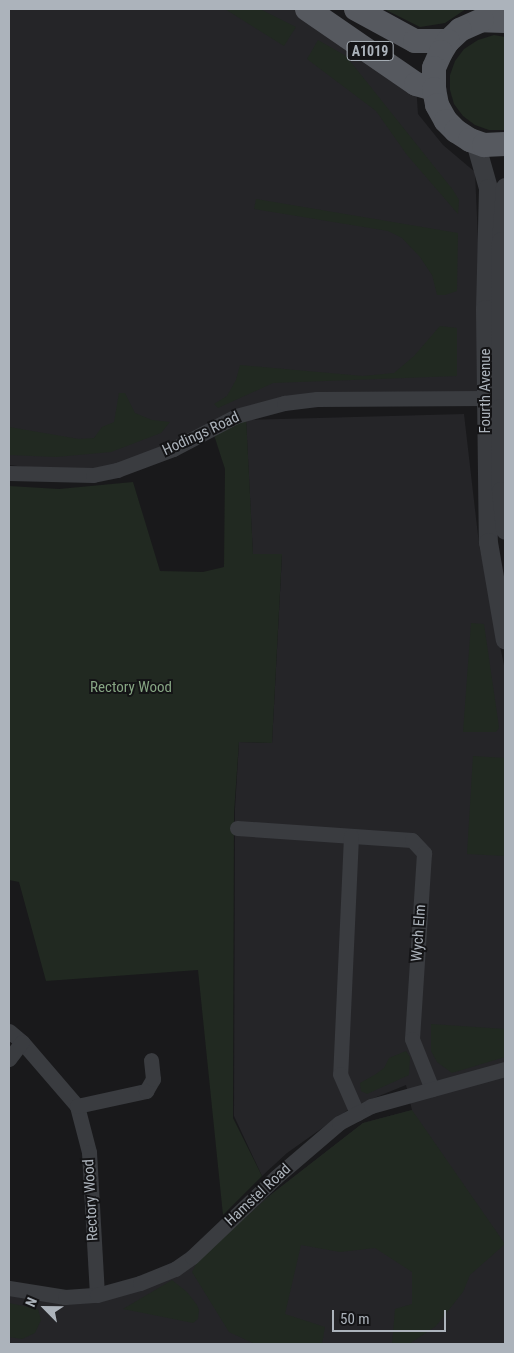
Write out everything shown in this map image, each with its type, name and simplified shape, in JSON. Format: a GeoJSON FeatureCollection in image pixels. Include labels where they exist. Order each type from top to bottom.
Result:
{"type":"FeatureCollection","features":[{"type":"Feature","properties":{"kind":"main road","name":"A1019"},"geometry":{"type":"LineString","coordinates":[[306,9],[416,84],[434,89]]}},
{"type":"Feature","properties":{"kind":"main road","name":"A1019"},"geometry":{"type":"LineString","coordinates":[[356,9],[416,42],[448,41]]}},
{"type":"Feature","properties":{"kind":"main road"},"geometry":{"type":"LineString","coordinates":[[492,16],[460,30],[448,41],[434,68],[434,89],[437,105],[446,121],[456,131],[484,145],[505,144]]}},
{"type":"Feature","properties":{"kind":"street","name":"Fourth Avenue"},"geometry":{"type":"LineString","coordinates":[[475,142],[488,188],[485,398],[488,542],[505,640]]}},
{"type":"Feature","properties":{"kind":"street","name":"Fourth Avenue"},"geometry":{"type":"LineString","coordinates":[[505,186],[501,241],[500,408],[501,491],[505,530]]}},
{"type":"Feature","properties":{"kind":"street","name":"Hodings Road"},"geometry":{"type":"LineString","coordinates":[[9,473],[93,476],[117,470],[173,449],[236,416],[284,403],[316,399],[485,398]]}},
{"type":"Feature","properties":{"kind":"street","name":"Wych Elm"},"geometry":{"type":"LineString","coordinates":[[237,828],[412,840],[424,853],[412,1039],[432,1089]]}},
{"type":"Feature","properties":{"kind":"street"},"geometry":{"type":"LineString","coordinates":[[351,836],[340,1074],[357,1113]]}},
{"type":"Feature","properties":{"kind":"street","name":"Rectory Wood"},"geometry":{"type":"LineString","coordinates":[[9,1031],[22,1042],[77,1106],[89,1152],[97,1295]]}},
{"type":"Feature","properties":{"kind":"street"},"geometry":{"type":"LineString","coordinates":[[9,1060],[22,1042]]}},
{"type":"Feature","properties":{"kind":"street"},"geometry":{"type":"LineString","coordinates":[[77,1106],[146,1092],[153,1079],[151,1060]]}},
{"type":"Feature","properties":{"kind":"street","name":"Hamstel Road"},"geometry":{"type":"LineString","coordinates":[[9,1288],[65,1297],[97,1295],[140,1283],[175,1269],[192,1257],[276,1177],[339,1123],[371,1106],[505,1069]]}},
{"type":"Feature","properties":{"kind":"shaded area"},"geometry":{"type":"Polygon","coordinates":[[[9,9],[307,9],[416,84],[418,114],[443,145],[475,172],[485,398],[284,403],[93,475],[9,465],[9,9]]]}},
{"type":"Feature","properties":{"kind":"shaded area"},"geometry":{"type":"Polygon","coordinates":[[[464,414],[479,544],[505,670],[505,1344],[9,1344],[9,1288],[65,1297],[175,1269],[363,1123],[412,1110],[406,1085],[352,1107],[287,1153],[262,1176],[234,1116],[235,809],[239,742],[272,743],[282,555],[253,556],[246,420],[464,414]]]}},
{"type":"Feature","properties":{"kind":"green space"},"geometry":{"type":"Polygon","coordinates":[[[225,9],[260,9],[296,27],[284,46],[225,9]]]}},
{"type":"Feature","properties":{"kind":"green space"},"geometry":{"type":"Polygon","coordinates":[[[384,9],[466,9],[445,23],[420,27],[384,9]]]}},
{"type":"Feature","properties":{"kind":"green space"},"geometry":{"type":"Polygon","coordinates":[[[494,35],[505,37],[504,130],[489,130],[475,125],[463,116],[454,104],[450,90],[450,75],[455,61],[464,49],[478,40],[494,35]]]}},
{"type":"Feature","properties":{"kind":"green space"},"geometry":{"type":"Polygon","coordinates":[[[318,40],[346,56],[453,190],[459,200],[458,214],[407,155],[376,111],[307,59],[318,40]]]}},
{"type":"Feature","properties":{"kind":"green space"},"geometry":{"type":"Polygon","coordinates":[[[256,199],[458,233],[457,291],[445,295],[437,295],[432,275],[420,257],[402,238],[388,231],[254,209],[256,199]]]}},
{"type":"Feature","properties":{"kind":"green space"},"geometry":{"type":"Polygon","coordinates":[[[440,326],[457,328],[457,376],[273,383],[218,408],[214,404],[227,396],[236,380],[240,365],[363,376],[394,373],[414,356],[440,326]]]}},
{"type":"Feature","properties":{"kind":"green space"},"geometry":{"type":"Polygon","coordinates":[[[119,393],[125,393],[135,413],[152,420],[170,422],[161,433],[111,452],[56,457],[9,455],[9,427],[79,439],[94,438],[102,427],[114,422],[119,393]]]}},
{"type":"Feature","properties":{"kind":"green space","name":"Rectory Wood"},"geometry":{"type":"Polygon","coordinates":[[[246,416],[253,554],[282,554],[272,743],[239,742],[234,813],[233,1118],[262,1176],[223,1215],[198,970],[46,981],[19,882],[9,880],[9,486],[59,489],[133,482],[160,571],[203,572],[224,567],[225,469],[214,435],[246,416]]]}},
{"type":"Feature","properties":{"kind":"green space"},"geometry":{"type":"Polygon","coordinates":[[[471,623],[484,624],[499,728],[496,732],[463,732],[471,623]]]}},
{"type":"Feature","properties":{"kind":"green space"},"geometry":{"type":"Polygon","coordinates":[[[473,756],[505,758],[505,856],[467,854],[473,756]]]}},
{"type":"Feature","properties":{"kind":"green space"},"geometry":{"type":"Polygon","coordinates":[[[431,1024],[505,1029],[505,1057],[452,1073],[437,1062],[431,1051],[431,1024]]]}},
{"type":"Feature","properties":{"kind":"green space"},"geometry":{"type":"Polygon","coordinates":[[[406,1051],[410,1057],[409,1075],[367,1094],[361,1091],[360,1083],[384,1068],[389,1058],[406,1051]]]}},
{"type":"Feature","properties":{"kind":"green space"},"geometry":{"type":"Polygon","coordinates":[[[412,1110],[505,1244],[470,1275],[463,1292],[436,1326],[409,1344],[392,1344],[395,1309],[412,1304],[412,1272],[375,1248],[340,1252],[301,1245],[285,1314],[325,1327],[322,1344],[255,1344],[229,1332],[192,1272],[199,1258],[273,1193],[363,1123],[412,1110]]]}},
{"type":"Feature","properties":{"kind":"green space"},"geometry":{"type":"Polygon","coordinates":[[[172,1280],[187,1292],[197,1305],[199,1310],[198,1319],[193,1323],[123,1309],[172,1280]]]}},
{"type":"Feature","properties":{"kind":"green space"},"geometry":{"type":"Polygon","coordinates":[[[9,1303],[38,1309],[41,1320],[35,1333],[22,1339],[9,1337],[9,1303]]]}}]}
